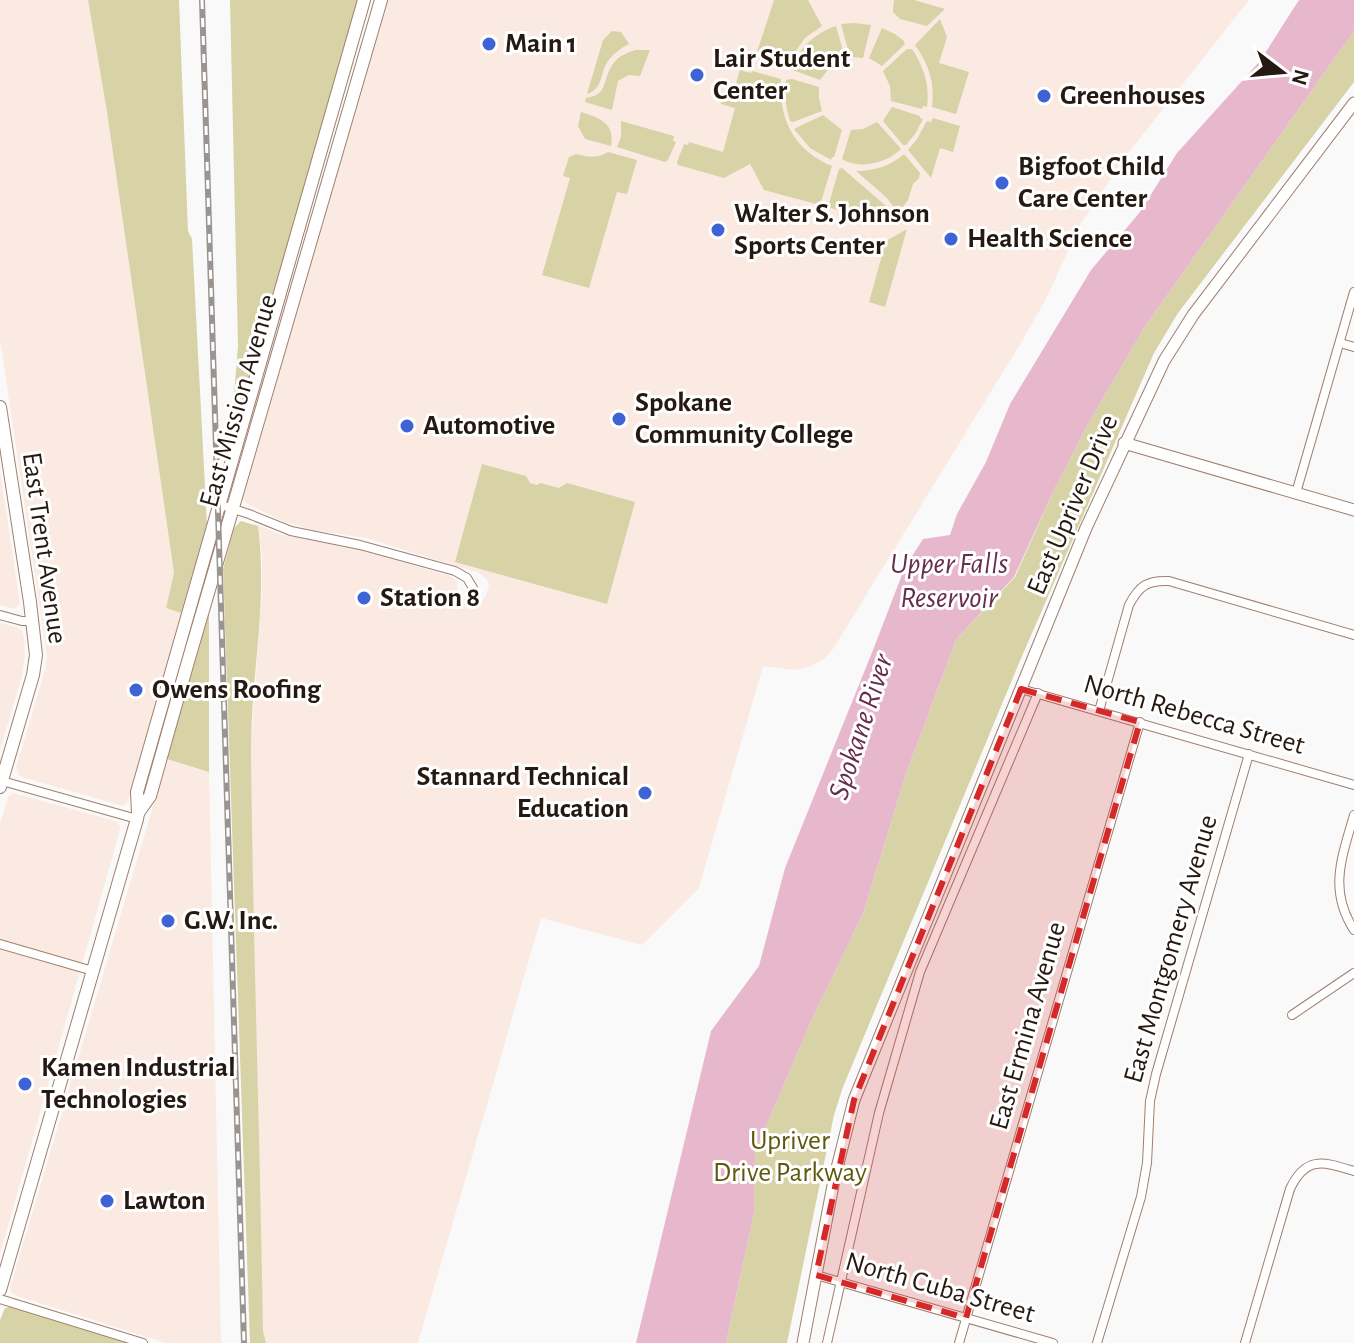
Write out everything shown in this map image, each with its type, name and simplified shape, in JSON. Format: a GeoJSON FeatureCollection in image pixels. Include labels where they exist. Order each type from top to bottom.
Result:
{"type":"FeatureCollection","features":[{"type":"Feature","properties":{"kind":"main road","name":"East Mission Avenue"},"geometry":{"type":"LineString","coordinates":[[138,816],[137,792],[364,0]]}},
{"type":"Feature","properties":{"kind":"main road","name":"East Mission Avenue"},"geometry":{"type":"LineString","coordinates":[[0,1290],[138,816],[150,796],[381,0]]}},
{"type":"Feature","properties":{"kind":"main road","name":"East Trent Avenue"},"geometry":{"type":"LineString","coordinates":[[0,407],[36,650],[35,664],[1,784]]}},
{"type":"Feature","properties":{"kind":"street","name":"East Upriver Drive"},"geometry":{"type":"LineString","coordinates":[[803,1343],[834,1180],[854,1100],[1086,528],[1164,361],[1193,315],[1354,103]]}},
{"type":"Feature","properties":{"kind":"street"},"geometry":{"type":"LineString","coordinates":[[1296,493],[1354,292]]}},
{"type":"Feature","properties":{"kind":"street"},"geometry":{"type":"LineString","coordinates":[[1340,343],[1354,347]]}},
{"type":"Feature","properties":{"kind":"street"},"geometry":{"type":"LineString","coordinates":[[1124,443],[1354,510]]}},
{"type":"Feature","properties":{"kind":"street"},"geometry":{"type":"LineString","coordinates":[[218,504],[291,531],[360,545],[455,571],[467,578],[473,588]]}},
{"type":"Feature","properties":{"kind":"street"},"geometry":{"type":"LineString","coordinates":[[1099,711],[1129,605],[1143,586],[1155,580],[1169,581],[1354,635]]}},
{"type":"Feature","properties":{"kind":"street"},"geometry":{"type":"LineString","coordinates":[[0,615],[33,621]]}},
{"type":"Feature","properties":{"kind":"street","name":"North Rebecca Street"},"geometry":{"type":"LineString","coordinates":[[1021,689],[1354,785]]}},
{"type":"Feature","properties":{"kind":"street"},"geometry":{"type":"LineString","coordinates":[[827,1343],[879,1113],[920,972],[1038,693]]}},
{"type":"Feature","properties":{"kind":"street","name":"East Ermina Avenue"},"geometry":{"type":"LineString","coordinates":[[959,1343],[1140,722]]}},
{"type":"Feature","properties":{"kind":"street","name":"East Montgomery Avenue"},"geometry":{"type":"LineString","coordinates":[[1097,1343],[1141,1197],[1147,1163],[1150,1101],[1156,1074],[1249,754]]}},
{"type":"Feature","properties":{"kind":"street"},"geometry":{"type":"LineString","coordinates":[[1,784],[138,816]]}},
{"type":"Feature","properties":{"kind":"street"},"geometry":{"type":"LineString","coordinates":[[1354,815],[1339,877],[1340,897],[1354,930]]}},
{"type":"Feature","properties":{"kind":"street"},"geometry":{"type":"LineString","coordinates":[[0,944],[93,971]]}},
{"type":"Feature","properties":{"kind":"street"},"geometry":{"type":"LineString","coordinates":[[908,966],[920,972]]}},
{"type":"Feature","properties":{"kind":"street"},"geometry":{"type":"LineString","coordinates":[[1292,1015],[1354,973]]}},
{"type":"Feature","properties":{"kind":"street"},"geometry":{"type":"LineString","coordinates":[[1245,1343],[1294,1179],[1302,1169],[1316,1163],[1354,1171]]}},
{"type":"Feature","properties":{"kind":"street","name":"North Cuba Street"},"geometry":{"type":"LineString","coordinates":[[816,1275],[1053,1343]]}},
{"type":"Feature","properties":{"kind":"street"},"geometry":{"type":"LineString","coordinates":[[0,1299],[143,1343]]}},
{"type":"Feature","properties":{"kind":"highlighted area"},"geometry":{"type":"Polygon","coordinates":[[[1021,689],[1140,722],[966,1318],[816,1275],[854,1100],[1021,689]]]}},
{"type":"Feature","properties":{"kind":"shaded area"},"geometry":{"type":"Polygon","coordinates":[[[0,0],[88,0],[107,112],[174,574],[166,608],[181,613],[128,801],[123,806],[25,778],[16,768],[47,656],[0,339],[0,0]]]}},
{"type":"Feature","properties":{"kind":"shaded area","name":"Spokane Community College"},"geometry":{"type":"Polygon","coordinates":[[[386,0],[1249,0],[1126,156],[1080,225],[1046,299],[1022,341],[833,649],[824,659],[809,667],[794,670],[763,666],[699,888],[642,945],[541,918],[418,1343],[266,1343],[263,1332],[255,1088],[251,745],[262,589],[258,525],[279,534],[360,550],[447,575],[457,582],[461,598],[471,604],[484,599],[489,587],[488,581],[480,573],[366,538],[312,530],[282,521],[244,502],[241,497],[386,0]]]}},
{"type":"Feature","properties":{"kind":"shaded area"},"geometry":{"type":"Polygon","coordinates":[[[0,471],[20,604],[15,609],[0,605],[0,471]]]}},
{"type":"Feature","properties":{"kind":"shaded area"},"geometry":{"type":"Polygon","coordinates":[[[0,623],[22,631],[25,655],[22,676],[0,750],[0,623]]]}},
{"type":"Feature","properties":{"kind":"shaded area"},"geometry":{"type":"Polygon","coordinates":[[[167,759],[209,772],[221,1343],[166,1343],[17,1296],[10,1288],[167,759]]]}},
{"type":"Feature","properties":{"kind":"shaded area"},"geometry":{"type":"Polygon","coordinates":[[[13,793],[115,821],[120,830],[0,1254],[0,824],[8,797],[13,793]]]}},
{"type":"Feature","properties":{"kind":"green space"},"geometry":{"type":"Polygon","coordinates":[[[88,0],[179,0],[188,231],[192,239],[207,525],[181,613],[166,608],[174,573],[88,0]]]}},
{"type":"Feature","properties":{"kind":"green space"},"geometry":{"type":"Polygon","coordinates":[[[230,0],[358,0],[230,443],[238,346],[230,0]]]}},
{"type":"Feature","properties":{"kind":"green space"},"geometry":{"type":"Polygon","coordinates":[[[774,0],[808,0],[822,26],[805,38],[782,66],[755,58],[774,0]]]}},
{"type":"Feature","properties":{"kind":"green space"},"geometry":{"type":"Polygon","coordinates":[[[894,0],[914,0],[945,9],[927,26],[900,19],[893,12],[894,0]]]}},
{"type":"Feature","properties":{"kind":"green space"},"geometry":{"type":"Polygon","coordinates":[[[940,19],[947,37],[939,63],[969,72],[956,114],[932,107],[930,74],[915,45],[940,19]]]}},
{"type":"Feature","properties":{"kind":"green space"},"geometry":{"type":"Polygon","coordinates":[[[841,24],[871,25],[863,58],[850,57],[841,24]]]}},
{"type":"Feature","properties":{"kind":"green space"},"geometry":{"type":"Polygon","coordinates":[[[836,26],[845,58],[834,62],[820,80],[790,69],[808,42],[836,26]]]}},
{"type":"Feature","properties":{"kind":"green space"},"geometry":{"type":"Polygon","coordinates":[[[882,28],[895,34],[905,44],[882,66],[869,58],[882,28]]]}},
{"type":"Feature","properties":{"kind":"green space"},"geometry":{"type":"Polygon","coordinates":[[[612,31],[621,32],[629,44],[610,58],[599,85],[587,94],[603,40],[612,31]]]}},
{"type":"Feature","properties":{"kind":"green space","name":"Upriver Drive Parkway"},"geometry":{"type":"Polygon","coordinates":[[[1354,31],[1354,82],[1178,313],[1154,353],[1019,663],[843,1087],[834,1115],[787,1343],[726,1343],[754,1213],[755,1152],[813,1017],[863,914],[906,774],[956,640],[1015,577],[1087,426],[1144,328],[1354,31]]]}},
{"type":"Feature","properties":{"kind":"green space"},"geometry":{"type":"Polygon","coordinates":[[[907,49],[912,49],[925,77],[927,107],[923,106],[922,109],[891,101],[890,86],[883,71],[907,49]]]}},
{"type":"Feature","properties":{"kind":"green space"},"geometry":{"type":"Polygon","coordinates":[[[635,50],[650,50],[640,76],[629,75],[618,81],[612,110],[585,102],[586,98],[602,90],[615,61],[635,50]]]}},
{"type":"Feature","properties":{"kind":"green space"},"geometry":{"type":"Polygon","coordinates":[[[740,70],[781,79],[782,107],[791,132],[808,152],[832,166],[820,205],[764,190],[750,164],[724,178],[678,165],[684,144],[688,145],[689,142],[723,152],[735,108],[721,104],[723,95],[732,97],[740,70]]]}},
{"type":"Feature","properties":{"kind":"green space"},"geometry":{"type":"Polygon","coordinates":[[[786,80],[819,87],[822,111],[790,121],[785,86],[786,80]]]}},
{"type":"Feature","properties":{"kind":"green space"},"geometry":{"type":"Polygon","coordinates":[[[892,107],[923,119],[906,145],[883,121],[892,107]]]}},
{"type":"Feature","properties":{"kind":"green space"},"geometry":{"type":"Polygon","coordinates":[[[581,112],[605,123],[611,132],[611,146],[585,139],[578,126],[581,112]]]}},
{"type":"Feature","properties":{"kind":"green space"},"geometry":{"type":"Polygon","coordinates":[[[823,115],[842,130],[831,160],[810,148],[794,129],[823,115]]]}},
{"type":"Feature","properties":{"kind":"green space"},"geometry":{"type":"Polygon","coordinates":[[[933,118],[960,126],[953,152],[940,148],[931,178],[908,150],[927,121],[931,122],[933,118]]]}},
{"type":"Feature","properties":{"kind":"green space"},"geometry":{"type":"Polygon","coordinates":[[[621,121],[674,136],[673,141],[676,142],[668,160],[665,162],[617,147],[621,137],[621,121]]]}},
{"type":"Feature","properties":{"kind":"green space"},"geometry":{"type":"Polygon","coordinates":[[[877,122],[901,149],[873,163],[856,164],[842,159],[851,130],[863,129],[877,122]]]}},
{"type":"Feature","properties":{"kind":"green space"},"geometry":{"type":"Polygon","coordinates":[[[608,152],[637,160],[627,194],[617,192],[589,288],[542,275],[570,178],[563,176],[569,157],[576,154],[596,156],[608,152]]]}},
{"type":"Feature","properties":{"kind":"green space"},"geometry":{"type":"Polygon","coordinates":[[[904,154],[920,173],[908,200],[898,213],[887,198],[856,171],[882,167],[904,154]]]}},
{"type":"Feature","properties":{"kind":"green space"},"geometry":{"type":"Polygon","coordinates":[[[842,168],[886,206],[865,218],[828,207],[839,169],[842,168]]]}},
{"type":"Feature","properties":{"kind":"green space"},"geometry":{"type":"Polygon","coordinates":[[[907,229],[885,307],[869,302],[886,241],[907,229]]]}},
{"type":"Feature","properties":{"kind":"green space"},"geometry":{"type":"Polygon","coordinates":[[[482,464],[526,476],[530,483],[537,485],[559,488],[567,483],[635,502],[607,604],[455,562],[482,464]]]}},
{"type":"Feature","properties":{"kind":"green space"},"geometry":{"type":"Polygon","coordinates":[[[241,521],[258,526],[261,554],[251,750],[263,1331],[266,1343],[250,1343],[223,569],[234,528],[241,521]]]}},
{"type":"Feature","properties":{"kind":"green space"},"geometry":{"type":"Polygon","coordinates":[[[209,607],[209,772],[167,759],[209,607]]]}},
{"type":"Feature","properties":{"kind":"green space"},"geometry":{"type":"Polygon","coordinates":[[[13,1307],[132,1343],[0,1343],[0,1320],[5,1308],[13,1307]]]}},
{"type":"Feature","properties":{"kind":"water","name":"Upper Falls Reservoir"},"geometry":{"type":"Polygon","coordinates":[[[1299,0],[1354,0],[1354,31],[1144,328],[1087,426],[1014,577],[956,640],[906,774],[863,914],[813,1017],[755,1152],[754,1213],[726,1343],[636,1343],[711,1031],[759,966],[785,868],[905,567],[923,539],[950,535],[1010,404],[1091,270],[1140,212],[1177,153],[1260,61],[1299,0]]]}},
{"type":"Feature","properties":{"kind":"railway"},"geometry":{"type":"LineString","coordinates":[[202,0],[244,1343]]}},
{"type":"Feature","properties":{"kind":"place","name":"Main 1"},"geometry":{"type":"Point","coordinates":[489,44]}},
{"type":"Feature","properties":{"kind":"place","name":"Lair Student Center"},"geometry":{"type":"Point","coordinates":[697,75]}},
{"type":"Feature","properties":{"kind":"place","name":"Greenhouses"},"geometry":{"type":"Point","coordinates":[1044,96]}},
{"type":"Feature","properties":{"kind":"place","name":"Bigfoot Child Care Center"},"geometry":{"type":"Point","coordinates":[1002,183]}},
{"type":"Feature","properties":{"kind":"place","name":"Walter S. Johnson Sports Center"},"geometry":{"type":"Point","coordinates":[718,230]}},
{"type":"Feature","properties":{"kind":"place","name":"Health Science"},"geometry":{"type":"Point","coordinates":[951,239]}},
{"type":"Feature","properties":{"kind":"place","name":"Spokane Community College"},"geometry":{"type":"Point","coordinates":[619,419]}},
{"type":"Feature","properties":{"kind":"place","name":"Automotive"},"geometry":{"type":"Point","coordinates":[407,426]}},
{"type":"Feature","properties":{"kind":"place","name":"Station 8"},"geometry":{"type":"Point","coordinates":[364,598]}},
{"type":"Feature","properties":{"kind":"place","name":"Owens Roofing"},"geometry":{"type":"Point","coordinates":[136,690]}},
{"type":"Feature","properties":{"kind":"place","name":"Stannard Technical Education"},"geometry":{"type":"Point","coordinates":[645,793]}},
{"type":"Feature","properties":{"kind":"place","name":"G.W. Inc."},"geometry":{"type":"Point","coordinates":[168,921]}},
{"type":"Feature","properties":{"kind":"place","name":"Kamen Industrial Technologies"},"geometry":{"type":"Point","coordinates":[25,1084]}},
{"type":"Feature","properties":{"kind":"place","name":"Lawton"},"geometry":{"type":"Point","coordinates":[107,1201]}},
{"type":"Feature","properties":{"kind":"water label","name":"Spokane River"},"geometry":{"type":"Point","coordinates":[861,727]}}]}
